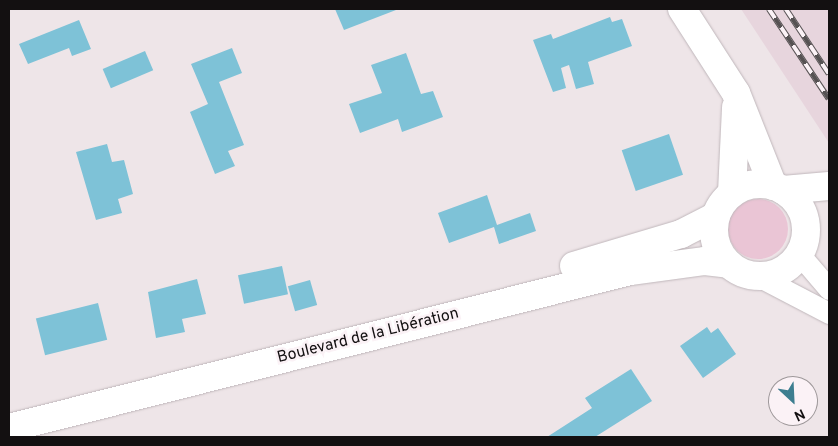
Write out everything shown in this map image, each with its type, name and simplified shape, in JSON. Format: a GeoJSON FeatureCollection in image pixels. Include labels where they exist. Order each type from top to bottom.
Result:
{"type":"FeatureCollection","features":[{"type":"Feature","properties":{"kind":"street"},"geometry":{"type":"LineString","coordinates":[[682,9],[736,93],[778,188],[800,207],[803,242],[829,289]]}},
{"type":"Feature","properties":{"kind":"street"},"geometry":{"type":"LineString","coordinates":[[732,193],[736,93]]}},
{"type":"Feature","properties":{"kind":"street"},"geometry":{"type":"LineString","coordinates":[[829,186],[778,188],[751,184],[732,193],[716,216],[715,242],[729,264],[758,276],[829,313]]}},
{"type":"Feature","properties":{"kind":"street"},"geometry":{"type":"LineString","coordinates":[[758,276],[774,274],[803,242],[829,202]]}},
{"type":"Feature","properties":{"kind":"street","name":"Boulevard de la Libération"},"geometry":{"type":"LineString","coordinates":[[9,411],[624,252],[681,234],[716,216]]}},
{"type":"Feature","properties":{"kind":"street","name":"Boulevard de la Libération"},"geometry":{"type":"LineString","coordinates":[[9,428],[630,271],[705,261],[729,264]]}},
{"type":"Feature","properties":{"kind":"shaded area"},"geometry":{"type":"Polygon","coordinates":[[[741,9],[829,9],[829,143],[741,9]]]}},
{"type":"Feature","properties":{"kind":"shaded area"},"geometry":{"type":"Polygon","coordinates":[[[752,199],[764,199],[775,204],[783,212],[788,223],[786,241],[775,254],[764,259],[752,259],[741,254],[733,246],[728,235],[728,223],[733,212],[741,204],[752,199]]]}},
{"type":"Feature","properties":{"kind":"building"},"geometry":{"type":"Polygon","coordinates":[[[335,9],[395,9],[396,10],[344,30],[335,9]]]}},
{"type":"Feature","properties":{"kind":"building"},"geometry":{"type":"Polygon","coordinates":[[[610,17],[612,22],[622,19],[632,46],[588,62],[594,84],[576,89],[569,65],[561,68],[566,88],[553,92],[533,40],[551,34],[553,39],[610,17]]]}},
{"type":"Feature","properties":{"kind":"building"},"geometry":{"type":"Polygon","coordinates":[[[79,20],[91,49],[72,56],[69,48],[28,64],[19,44],[79,20]]]}},
{"type":"Feature","properties":{"kind":"building"},"geometry":{"type":"Polygon","coordinates":[[[232,48],[242,73],[219,82],[244,145],[228,151],[235,166],[215,174],[190,112],[208,104],[191,64],[232,48]]]}},
{"type":"Feature","properties":{"kind":"building"},"geometry":{"type":"Polygon","coordinates":[[[145,51],[153,70],[111,88],[103,69],[145,51]]]}},
{"type":"Feature","properties":{"kind":"building"},"geometry":{"type":"Polygon","coordinates":[[[406,53],[421,94],[433,91],[443,117],[402,132],[398,119],[360,133],[349,104],[382,93],[371,65],[406,53]]]}},
{"type":"Feature","properties":{"kind":"building"},"geometry":{"type":"Polygon","coordinates":[[[669,134],[683,175],[636,191],[622,150],[669,134]]]}},
{"type":"Feature","properties":{"kind":"building"},"geometry":{"type":"Polygon","coordinates":[[[107,144],[112,162],[124,160],[133,194],[118,199],[122,213],[96,220],[76,152],[107,144]]]}},
{"type":"Feature","properties":{"kind":"building"},"geometry":{"type":"Polygon","coordinates":[[[487,195],[497,225],[530,213],[536,231],[499,244],[494,227],[449,243],[438,213],[487,195]]]}},
{"type":"Feature","properties":{"kind":"building"},"geometry":{"type":"Polygon","coordinates":[[[282,266],[288,294],[244,304],[238,275],[282,266]]]}},
{"type":"Feature","properties":{"kind":"building"},"geometry":{"type":"Polygon","coordinates":[[[197,279],[206,314],[182,319],[185,332],[156,338],[148,292],[197,279]]]}},
{"type":"Feature","properties":{"kind":"building"},"geometry":{"type":"Polygon","coordinates":[[[310,280],[317,305],[295,311],[288,286],[310,280]]]}},
{"type":"Feature","properties":{"kind":"building"},"geometry":{"type":"Polygon","coordinates":[[[98,303],[107,340],[45,355],[36,318],[98,303]]]}},
{"type":"Feature","properties":{"kind":"building"},"geometry":{"type":"Polygon","coordinates":[[[707,327],[711,333],[718,328],[736,354],[703,378],[680,346],[707,327]]]}},
{"type":"Feature","properties":{"kind":"building"},"geometry":{"type":"Polygon","coordinates":[[[631,369],[652,401],[595,437],[547,437],[592,408],[585,398],[631,369]]]}},
{"type":"Feature","properties":{"kind":"railway"},"geometry":{"type":"LineString","coordinates":[[769,9],[829,99]]}},
{"type":"Feature","properties":{"kind":"railway"},"geometry":{"type":"LineString","coordinates":[[786,9],[829,74]]}}]}
